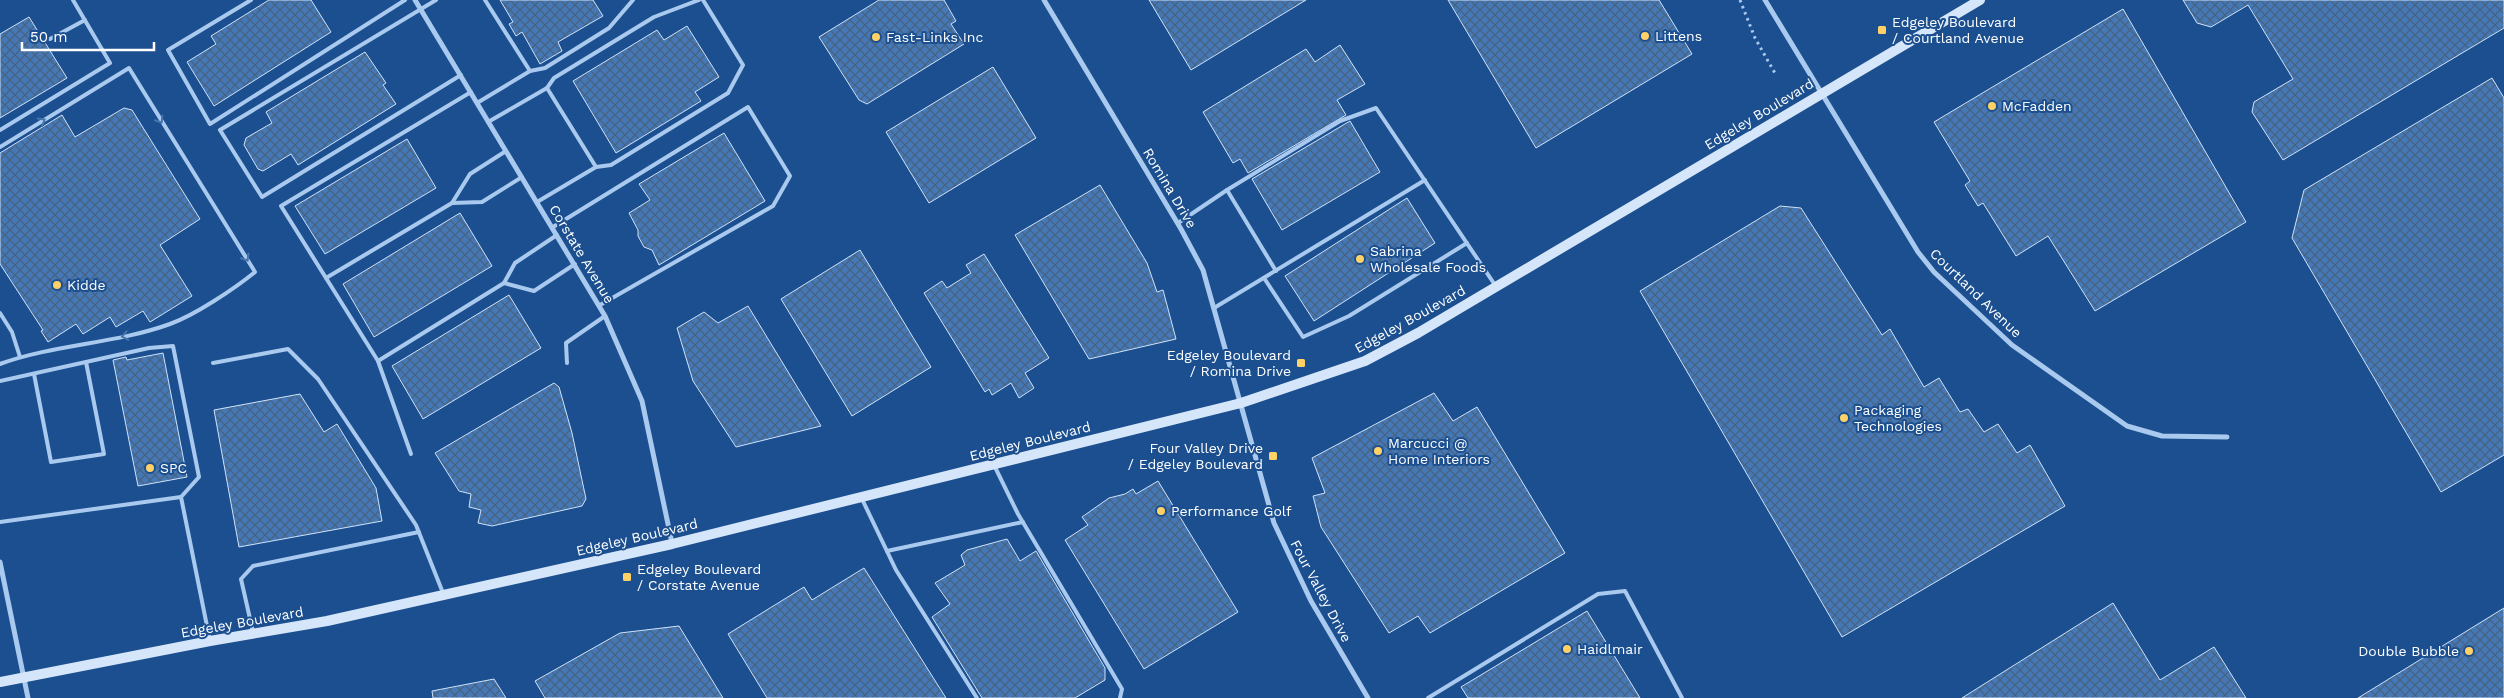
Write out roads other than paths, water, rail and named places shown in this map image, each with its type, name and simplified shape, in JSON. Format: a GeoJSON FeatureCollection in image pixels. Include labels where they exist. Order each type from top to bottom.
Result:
{"type":"FeatureCollection","features":[{"type":"Feature","properties":{"kind":"street","name":"Corstate Avenue"},"geometry":{"type":"LineString","coordinates":[[415,0],[600,305],[642,401],[672,544]]}},
{"type":"Feature","properties":{"kind":"street","name":"Romina Drive"},"geometry":{"type":"LineString","coordinates":[[1044,0],[1178,223],[1203,270],[1241,403]]}},
{"type":"Feature","properties":{"kind":"street","name":"Courtland Avenue"},"geometry":{"type":"LineString","coordinates":[[1765,0],[1918,252],[1934,272],[2012,345],[2127,426],[2162,436],[2228,437]]}},
{"type":"Feature","properties":{"kind":"street","name":"Edgeley Boulevard"},"geometry":{"type":"LineString","coordinates":[[0,682],[210,641],[328,622],[672,544],[1241,403],[1365,361],[1418,333],[1980,0]]}},
{"type":"Feature","properties":{"kind":"street","name":"Four Valley Drive"},"geometry":{"type":"LineString","coordinates":[[1241,403],[1274,523],[1311,601],[1368,698]]}},
{"type":"Feature","properties":{"kind":"street"},"geometry":{"type":"LineString","coordinates":[[0,562],[28,698]]}},
{"type":"Feature","properties":{"kind":"lane"},"geometry":{"type":"LineString","coordinates":[[0,130],[110,63],[73,0]]}},
{"type":"Feature","properties":{"kind":"lane"},"geometry":{"type":"LineString","coordinates":[[251,0],[168,50],[210,124],[405,0]]}},
{"type":"Feature","properties":{"kind":"lane"},"geometry":{"type":"LineString","coordinates":[[436,0],[220,130],[262,198],[460,75]]}},
{"type":"Feature","properties":{"kind":"lane"},"geometry":{"type":"LineString","coordinates":[[485,0],[530,71]]}},
{"type":"Feature","properties":{"kind":"lane"},"geometry":{"type":"LineString","coordinates":[[477,103],[530,71],[545,68],[609,28],[634,0]]}},
{"type":"Feature","properties":{"kind":"lane"},"geometry":{"type":"LineString","coordinates":[[488,122],[547,88],[554,78],[654,17],[699,0]]}},
{"type":"Feature","properties":{"kind":"lane"},"geometry":{"type":"LineString","coordinates":[[537,202],[596,167],[611,165],[728,93],[743,65],[703,0]]}},
{"type":"Feature","properties":{"kind":"lane"},"geometry":{"type":"LineString","coordinates":[[50,39],[85,20]]}},
{"type":"Feature","properties":{"kind":"lane"},"geometry":{"type":"LineString","coordinates":[[0,147],[129,68],[255,272],[236,287],[172,324],[138,334],[20,357],[0,364]]}},
{"type":"Feature","properties":{"kind":"lane"},"geometry":{"type":"LineString","coordinates":[[547,88],[596,167]]}},
{"type":"Feature","properties":{"kind":"lane"},"geometry":{"type":"LineString","coordinates":[[411,454],[378,360],[281,206],[470,92]]}},
{"type":"Feature","properties":{"kind":"lane"},"geometry":{"type":"LineString","coordinates":[[552,227],[748,107],[790,176],[773,206],[600,305]]}},
{"type":"Feature","properties":{"kind":"lane"},"geometry":{"type":"LineString","coordinates":[[1178,223],[1227,190],[1340,121],[1376,108],[1496,287]]}},
{"type":"Feature","properties":{"kind":"lane"},"geometry":{"type":"LineString","coordinates":[[326,278],[452,203],[470,174],[506,151]]}},
{"type":"Feature","properties":{"kind":"lane"},"geometry":{"type":"LineString","coordinates":[[452,203],[482,202],[522,177]]}},
{"type":"Feature","properties":{"kind":"lane"},"geometry":{"type":"LineString","coordinates":[[1214,308],[1425,180]]}},
{"type":"Feature","properties":{"kind":"lane"},"geometry":{"type":"LineString","coordinates":[[1227,190],[1276,271]]}},
{"type":"Feature","properties":{"kind":"lane"},"geometry":{"type":"LineString","coordinates":[[378,360],[504,283],[515,263],[557,235]]}},
{"type":"Feature","properties":{"kind":"lane"},"geometry":{"type":"LineString","coordinates":[[1264,278],[1303,336],[1349,316],[1467,243]]}},
{"type":"Feature","properties":{"kind":"lane"},"geometry":{"type":"LineString","coordinates":[[504,283],[534,291],[575,264]]}},
{"type":"Feature","properties":{"kind":"lane"},"geometry":{"type":"LineString","coordinates":[[0,313],[12,332],[20,357]]}},
{"type":"Feature","properties":{"kind":"lane"},"geometry":{"type":"LineString","coordinates":[[567,363],[566,343],[605,316]]}},
{"type":"Feature","properties":{"kind":"lane"},"geometry":{"type":"LineString","coordinates":[[0,381],[150,348],[173,346],[198,477],[181,497],[0,522]]}},
{"type":"Feature","properties":{"kind":"lane"},"geometry":{"type":"LineString","coordinates":[[213,363],[288,349],[318,379],[419,532],[444,595]]}},
{"type":"Feature","properties":{"kind":"lane"},"geometry":{"type":"LineString","coordinates":[[34,374],[51,462],[104,454],[86,362]]}},
{"type":"Feature","properties":{"kind":"lane"},"geometry":{"type":"LineString","coordinates":[[994,464],[1023,522],[1122,689],[1120,698]]}},
{"type":"Feature","properties":{"kind":"lane"},"geometry":{"type":"LineString","coordinates":[[181,497],[210,641]]}},
{"type":"Feature","properties":{"kind":"lane"},"geometry":{"type":"LineString","coordinates":[[861,497],[896,570],[977,698]]}},
{"type":"Feature","properties":{"kind":"lane"},"geometry":{"type":"LineString","coordinates":[[887,551],[1023,522]]}},
{"type":"Feature","properties":{"kind":"lane"},"geometry":{"type":"LineString","coordinates":[[254,634],[241,580],[253,566],[419,532]]}},
{"type":"Feature","properties":{"kind":"lane"},"geometry":{"type":"LineString","coordinates":[[1428,698],[1598,594],[1625,591],[1682,698]]}},
{"type":"Feature","properties":{"kind":"place","name":"Edgeley Boulevard / Courtland Avenue"},"geometry":{"type":"Point","coordinates":[1882,30]}},
{"type":"Feature","properties":{"kind":"place","name":"Littens"},"geometry":{"type":"Point","coordinates":[1645,36]}},
{"type":"Feature","properties":{"kind":"place","name":"Fast-Links Inc"},"geometry":{"type":"Point","coordinates":[876,37]}},
{"type":"Feature","properties":{"kind":"place","name":"McFadden"},"geometry":{"type":"Point","coordinates":[1992,106]}},
{"type":"Feature","properties":{"kind":"place","name":"Sabrina Wholesale Foods"},"geometry":{"type":"Point","coordinates":[1360,259]}},
{"type":"Feature","properties":{"kind":"place","name":"Kidde"},"geometry":{"type":"Point","coordinates":[57,285]}},
{"type":"Feature","properties":{"kind":"place","name":"Edgeley Boulevard / Romina Drive"},"geometry":{"type":"Point","coordinates":[1301,363]}},
{"type":"Feature","properties":{"kind":"place","name":"Packaging Technologies"},"geometry":{"type":"Point","coordinates":[1844,418]}},
{"type":"Feature","properties":{"kind":"place","name":"Marcucci @ Home Interiors"},"geometry":{"type":"Point","coordinates":[1378,451]}},
{"type":"Feature","properties":{"kind":"place","name":"Four Valley Drive / Edgeley Boulevard"},"geometry":{"type":"Point","coordinates":[1273,456]}},
{"type":"Feature","properties":{"kind":"place","name":"SPC"},"geometry":{"type":"Point","coordinates":[150,468]}},
{"type":"Feature","properties":{"kind":"place","name":"Performance Golf"},"geometry":{"type":"Point","coordinates":[1161,511]}},
{"type":"Feature","properties":{"kind":"place","name":"Edgeley Boulevard / Corstate Avenue"},"geometry":{"type":"Point","coordinates":[627,577]}},
{"type":"Feature","properties":{"kind":"place","name":"Haidlmair"},"geometry":{"type":"Point","coordinates":[1567,649]}},
{"type":"Feature","properties":{"kind":"place","name":"Double Bubble"},"geometry":{"type":"Point","coordinates":[2469,651]}}]}
